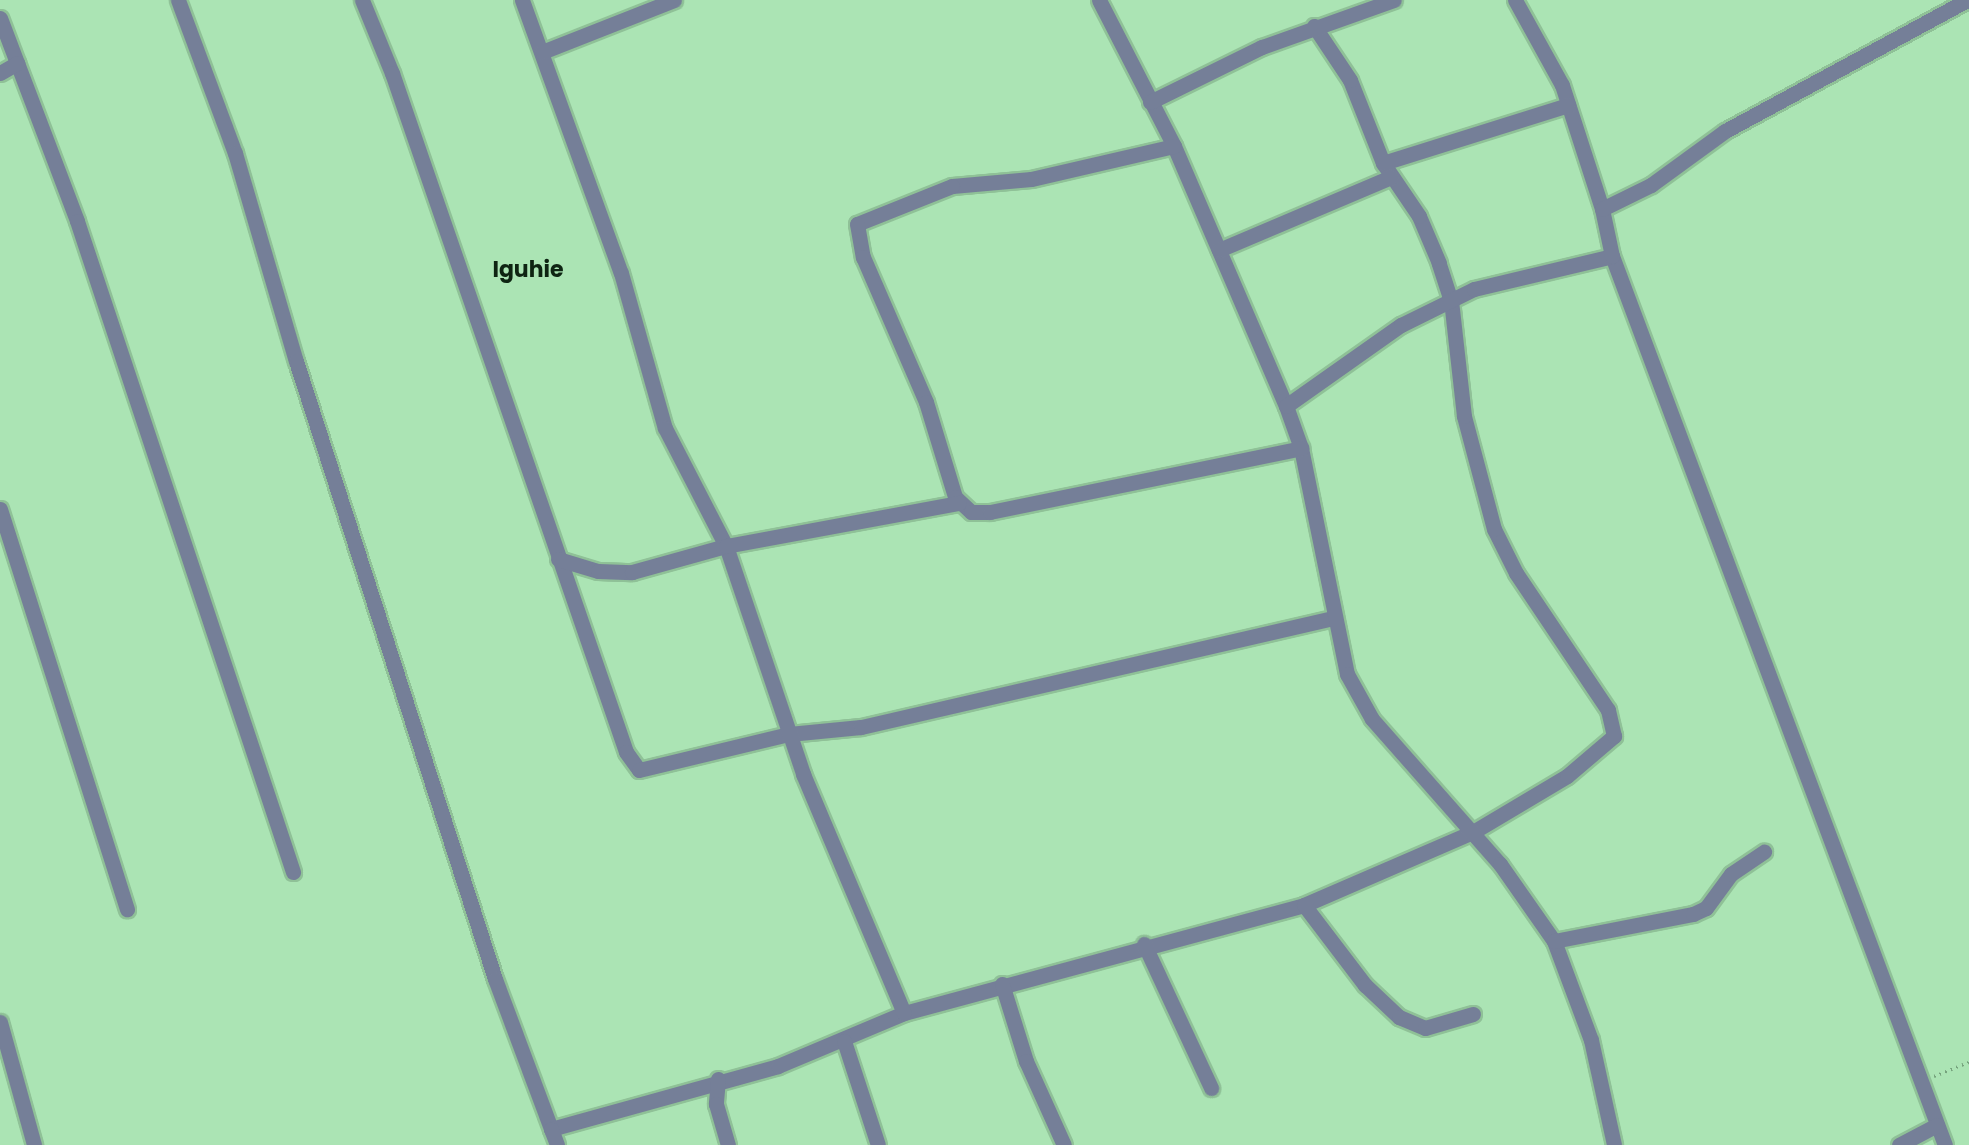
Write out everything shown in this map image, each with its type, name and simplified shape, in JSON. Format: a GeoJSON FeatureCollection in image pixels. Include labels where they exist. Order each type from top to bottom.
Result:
{"type":"FeatureCollection","features":[{"type":"Feature","properties":{"kind":"street"},"geometry":{"type":"LineString","coordinates":[[178,0],[235,153],[296,361],[495,980],[557,1145]]}},
{"type":"Feature","properties":{"kind":"street"},"geometry":{"type":"LineString","coordinates":[[362,0],[392,72],[558,559],[635,766],[656,770],[789,734],[861,727],[1332,618]]}},
{"type":"Feature","properties":{"kind":"street"},"geometry":{"type":"LineString","coordinates":[[522,0],[621,273],[665,428],[726,546],[789,734],[861,922],[904,1013]]}},
{"type":"Feature","properties":{"kind":"street"},"geometry":{"type":"LineString","coordinates":[[542,52],[674,0]]}},
{"type":"Feature","properties":{"kind":"street"},"geometry":{"type":"LineString","coordinates":[[1099,0],[1174,146],[1286,406],[1301,448],[1332,618],[1356,695],[1473,832],[1554,941],[1591,1040],[1614,1145]]}},
{"type":"Feature","properties":{"kind":"street"},"geometry":{"type":"LineString","coordinates":[[1150,102],[1314,26],[1394,0]]}},
{"type":"Feature","properties":{"kind":"street"},"geometry":{"type":"LineString","coordinates":[[1515,0],[1552,63],[1568,105],[1602,209],[1612,256],[1945,1145]]}},
{"type":"Feature","properties":{"kind":"street"},"geometry":{"type":"LineString","coordinates":[[1602,209],[1651,185],[1710,140],[1967,0]]}},
{"type":"Feature","properties":{"kind":"street"},"geometry":{"type":"LineString","coordinates":[[0,18],[154,449],[292,872]]}},
{"type":"Feature","properties":{"kind":"street"},"geometry":{"type":"LineString","coordinates":[[551,1129],[718,1079],[778,1066],[844,1041],[904,1013],[1144,944],[1304,905],[1473,832],[1567,776],[1604,748],[1615,727],[1494,529],[1464,416],[1451,301],[1419,216],[1383,163],[1350,80],[1314,26]]}},
{"type":"Feature","properties":{"kind":"street"},"geometry":{"type":"LineString","coordinates":[[0,73],[17,63]]}},
{"type":"Feature","properties":{"kind":"street"},"geometry":{"type":"LineString","coordinates":[[1383,163],[1568,105]]}},
{"type":"Feature","properties":{"kind":"street"},"geometry":{"type":"LineString","coordinates":[[1174,146],[1031,179],[952,186],[857,224],[863,257],[926,402],[959,503],[971,512],[990,512],[1301,448]]}},
{"type":"Feature","properties":{"kind":"street"},"geometry":{"type":"LineString","coordinates":[[1219,250],[1391,177]]}},
{"type":"Feature","properties":{"kind":"street"},"geometry":{"type":"LineString","coordinates":[[1286,406],[1401,325],[1451,301],[1511,278],[1612,256]]}},
{"type":"Feature","properties":{"kind":"street"},"geometry":{"type":"LineString","coordinates":[[558,559],[598,571],[632,572],[726,546],[959,503]]}},
{"type":"Feature","properties":{"kind":"street"},"geometry":{"type":"LineString","coordinates":[[0,509],[127,909]]}},
{"type":"Feature","properties":{"kind":"street"},"geometry":{"type":"LineString","coordinates":[[1554,941],[1693,914],[1706,908],[1731,874],[1764,852]]}},
{"type":"Feature","properties":{"kind":"street"},"geometry":{"type":"LineString","coordinates":[[1304,905],[1365,985],[1399,1017],[1425,1028],[1473,1014]]}},
{"type":"Feature","properties":{"kind":"street"},"geometry":{"type":"LineString","coordinates":[[1144,944],[1211,1088]]}},
{"type":"Feature","properties":{"kind":"street"},"geometry":{"type":"LineString","coordinates":[[1002,984],[1026,1061],[1064,1145]]}},
{"type":"Feature","properties":{"kind":"street"},"geometry":{"type":"LineString","coordinates":[[0,1022],[34,1145]]}},
{"type":"Feature","properties":{"kind":"street"},"geometry":{"type":"LineString","coordinates":[[844,1041],[878,1145]]}},
{"type":"Feature","properties":{"kind":"street"},"geometry":{"type":"LineString","coordinates":[[718,1079],[716,1104],[728,1145]]}},
{"type":"Feature","properties":{"kind":"street"},"geometry":{"type":"LineString","coordinates":[[1899,1145],[1937,1125]]}},
{"type":"Feature","properties":{"kind":"path"},"geometry":{"type":"LineString","coordinates":[[1921,1082],[1969,1062]]}},
{"type":"Feature","properties":{"kind":"district","name":"Iguhie"},"geometry":{"type":"Point","coordinates":[528,270]}}]}
